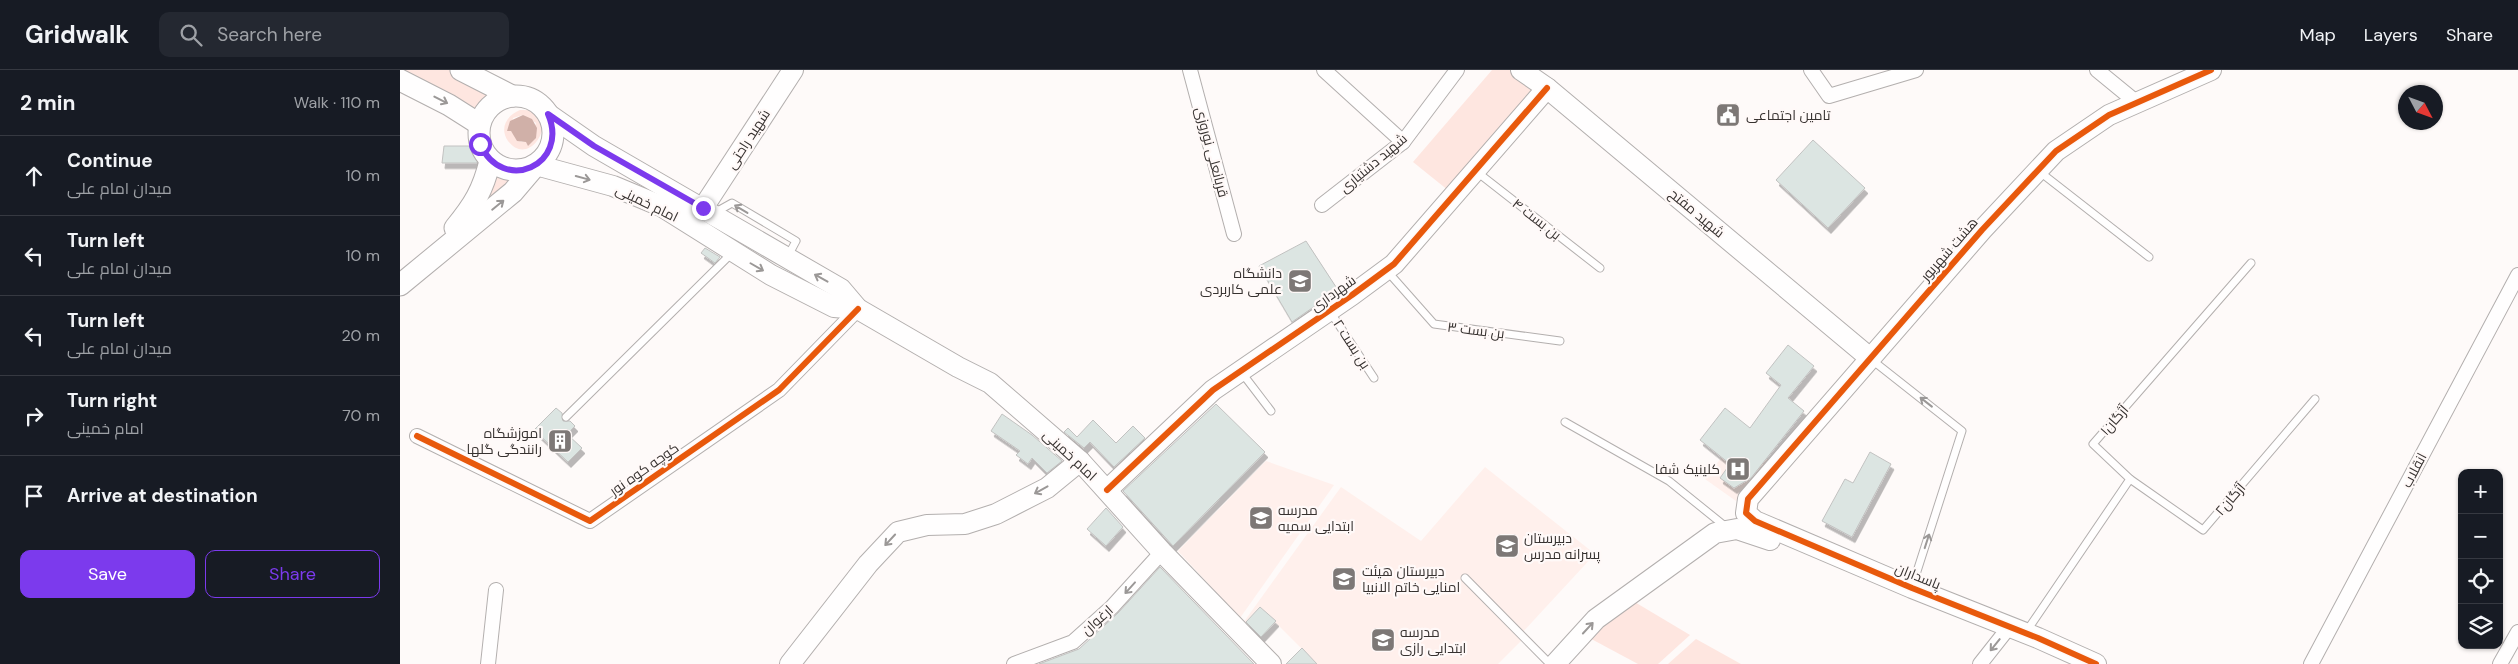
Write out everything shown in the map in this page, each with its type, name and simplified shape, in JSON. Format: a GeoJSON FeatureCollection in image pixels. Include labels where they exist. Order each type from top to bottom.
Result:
{"type":"FeatureCollection","features":[{"type":"Feature","properties":{"kind":"main road"},"geometry":{"type":"LineString","coordinates":[[400,285],[513,192],[536,165],[545,158],[551,147],[553,136],[548,114],[533,100],[512,96],[468,71]]}},
{"type":"Feature","properties":{"kind":"main road"},"geometry":{"type":"LineString","coordinates":[[400,80],[449,105],[480,124]]}},
{"type":"Feature","properties":{"kind":"main road"},"geometry":{"type":"LineString","coordinates":[[512,96],[491,105],[480,124],[480,144],[490,161],[500,168],[512,171],[524,170],[536,165]]}},
{"type":"Feature","properties":{"kind":"main road"},"geometry":{"type":"LineString","coordinates":[[433,258],[476,202],[490,161]]}},
{"type":"Feature","properties":{"kind":"street","name":"شهید راحتی"},"geometry":{"type":"LineString","coordinates":[[708,211],[793,70]]}},
{"type":"Feature","properties":{"kind":"street","name":"قربانعلی نوروزی"},"geometry":{"type":"LineString","coordinates":[[1190,70],[1234,234]]}},
{"type":"Feature","properties":{"kind":"street"},"geometry":{"type":"LineString","coordinates":[[1324,70],[1403,142]]}},
{"type":"Feature","properties":{"kind":"street","name":"شهید دشتیاری"},"geometry":{"type":"LineString","coordinates":[[1322,205],[1403,142],[1457,70]]}},
{"type":"Feature","properties":{"kind":"street"},"geometry":{"type":"LineString","coordinates":[[1811,70],[1829,96],[1916,70]]}},
{"type":"Feature","properties":{"kind":"street"},"geometry":{"type":"LineString","coordinates":[[2097,70],[2136,102]]}},
{"type":"Feature","properties":{"kind":"street","name":"هشت شهریور"},"geometry":{"type":"LineString","coordinates":[[1748,499],[1870,358],[2056,151],[2108,115],[2211,70]]}},
{"type":"Feature","properties":{"kind":"street","name":"شهید مفتح"},"geometry":{"type":"LineString","coordinates":[[1528,72],[1870,358]]}},
{"type":"Feature","properties":{"kind":"street","name":"شهرداری"},"geometry":{"type":"LineString","coordinates":[[1107,490],[1213,390],[1386,270],[1428,226],[1547,88]]}},
{"type":"Feature","properties":{"kind":"street","name":"امام خمینی"},"geometry":{"type":"LineString","coordinates":[[548,114],[594,146],[841,289],[858,309],[958,367],[990,383],[1080,461],[1162,552],[1271,664]]}},
{"type":"Feature","properties":{"kind":"street","name":"امام خمینی"},"geometry":{"type":"LineString","coordinates":[[536,165],[613,186],[661,206],[732,253],[834,307],[858,309]]}},
{"type":"Feature","properties":{"kind":"street","name":"انقلاب"},"geometry":{"type":"LineString","coordinates":[[2311,664],[2518,275]]}},
{"type":"Feature","properties":{"kind":"street","name":"کوچه کوه نور"},"geometry":{"type":"LineString","coordinates":[[417,436],[590,521],[779,390],[858,309]]}},
{"type":"Feature","properties":{"kind":"street"},"geometry":{"type":"LineString","coordinates":[[790,664],[868,564],[898,532],[927,525],[965,524],[996,514],[1046,488],[1080,461]]}},
{"type":"Feature","properties":{"kind":"street","name":"پاسداران"},"geometry":{"type":"LineString","coordinates":[[1748,499],[1746,513],[1755,521],[1912,588],[2018,630],[2072,659],[2096,664]]}},
{"type":"Feature","properties":{"kind":"street"},"geometry":{"type":"LineString","coordinates":[[1555,664],[1596,619],[1701,542],[1715,533],[1728,529]]}},
{"type":"Feature","properties":{"kind":"street","name":"پاسداران"},"geometry":{"type":"LineString","coordinates":[[1728,529],[1738,529],[1912,588]]}},
{"type":"Feature","properties":{"kind":"street","name":"ارغوان"},"geometry":{"type":"LineString","coordinates":[[1014,664],[1039,660],[1073,642],[1112,607],[1162,552]]}},
{"type":"Feature","properties":{"kind":"street"},"geometry":{"type":"LineString","coordinates":[[488,664],[496,590]]}},
{"type":"Feature","properties":{"kind":"street"},"geometry":{"type":"LineString","coordinates":[[1980,664],[2018,630]]}},
{"type":"Feature","properties":{"kind":"street"},"geometry":{"type":"LineString","coordinates":[[2500,664],[2514,648],[2518,632]]}},
{"type":"Feature","properties":{"kind":"lane"},"geometry":{"type":"LineString","coordinates":[[2038,170],[2149,257]]}},
{"type":"Feature","properties":{"kind":"lane","name":"بن بست ۴"},"geometry":{"type":"LineString","coordinates":[[1475,171],[1600,268]]}},
{"type":"Feature","properties":{"kind":"lane"},"geometry":{"type":"LineString","coordinates":[[566,417],[732,253]]}},
{"type":"Feature","properties":{"kind":"lane","name":"۱آژگان"},"geometry":{"type":"LineString","coordinates":[[2130,479],[2093,444],[2251,263]]}},
{"type":"Feature","properties":{"kind":"lane","name":"بن بست ۳"},"geometry":{"type":"LineString","coordinates":[[1386,270],[1434,324],[1560,341]]}},
{"type":"Feature","properties":{"kind":"lane","name":"بن بست ۲"},"geometry":{"type":"LineString","coordinates":[[1330,310],[1374,378]]}},
{"type":"Feature","properties":{"kind":"lane"},"geometry":{"type":"LineString","coordinates":[[1870,358],[1962,431],[1912,588]]}},
{"type":"Feature","properties":{"kind":"lane"},"geometry":{"type":"LineString","coordinates":[[1241,371],[1270,411]]}},
{"type":"Feature","properties":{"kind":"lane","name":"۲آژگان"},"geometry":{"type":"LineString","coordinates":[[2130,479],[2203,530],[2316,399]]}},
{"type":"Feature","properties":{"kind":"lane"},"geometry":{"type":"LineString","coordinates":[[1565,422],[1669,480],[1728,529]]}},
{"type":"Feature","properties":{"kind":"lane"},"geometry":{"type":"LineString","coordinates":[[2018,630],[2130,479]]}},
{"type":"Feature","properties":{"kind":"lane"},"geometry":{"type":"LineString","coordinates":[[1465,578],[1550,664]]}},
{"type":"Feature","properties":{"kind":"shaded area"},"geometry":{"type":"Polygon","coordinates":[[[400,70],[455,70],[507,98],[487,107],[480,116],[400,70]]]}},
{"type":"Feature","properties":{"kind":"shaded area"},"geometry":{"type":"Polygon","coordinates":[[[1492,70],[1520,70],[1546,88],[1454,195],[1413,162],[1492,70]]]}},
{"type":"Feature","properties":{"kind":"shaded area"},"geometry":{"type":"Polygon","coordinates":[[[520,110],[533,112],[540,118],[542,127],[540,136],[534,144],[526,149],[517,148],[505,136],[504,127],[506,122],[515,112],[520,110]],[[523,115],[513,118],[511,131],[521,142],[526,141],[528,145],[536,123],[523,115]]]}},
{"type":"Feature","properties":{"kind":"shaded area"},"geometry":{"type":"Polygon","coordinates":[[[523,115],[532,119],[537,128],[536,138],[528,146],[526,142],[517,141],[511,131],[507,131],[510,121],[523,115]]]}},
{"type":"Feature","properties":{"kind":"shaded area"},"geometry":{"type":"Polygon","coordinates":[[[496,170],[508,173],[520,172],[443,247],[496,170]]]}},
{"type":"Feature","properties":{"kind":"shaded area","name":"کلینیک شفا"},"geometry":{"type":"Polygon","coordinates":[[[1738,436],[1769,460],[1736,501],[1705,479],[1738,436]]]}},
{"type":"Feature","properties":{"kind":"shaded area","name":"مدرسه ابتدایی سمیه"},"geometry":{"type":"Polygon","coordinates":[[[1266,461],[1334,485],[1240,618],[1178,551],[1266,461]]]}},
{"type":"Feature","properties":{"kind":"shaded area"},"geometry":{"type":"Polygon","coordinates":[[[1485,467],[1595,554],[1521,634],[1524,638],[1498,664],[1317,664],[1260,607],[1238,630],[1341,487],[1421,541],[1485,467]]]}},
{"type":"Feature","properties":{"kind":"shaded area"},"geometry":{"type":"Polygon","coordinates":[[[1633,601],[1690,635],[1658,664],[1638,664],[1582,634],[1633,601]]]}},
{"type":"Feature","properties":{"kind":"shaded area"},"geometry":{"type":"Polygon","coordinates":[[[1696,639],[1741,664],[1668,664],[1696,639]]]}},
{"type":"Feature","properties":{"kind":"building"},"geometry":{"type":"Polygon","coordinates":[[[1813,140],[1865,188],[1828,228],[1776,180],[1813,140]]]}},
{"type":"Feature","properties":{"kind":"building"},"geometry":{"type":"Polygon","coordinates":[[[444,146],[475,146],[479,155],[477,163],[442,163],[444,146]]]}},
{"type":"Feature","properties":{"kind":"building","name":"دانشگاه علمی کاربردی"},"geometry":{"type":"Polygon","coordinates":[[[1306,241],[1338,290],[1292,322],[1259,266],[1306,241]]]}},
{"type":"Feature","properties":{"kind":"building"},"geometry":{"type":"Polygon","coordinates":[[[705,248],[720,257],[715,263],[701,253],[705,248]]]}},
{"type":"Feature","properties":{"kind":"building"},"geometry":{"type":"Polygon","coordinates":[[[1788,345],[1814,366],[1788,398],[1804,411],[1751,478],[1734,488],[1720,478],[1730,464],[1700,440],[1725,408],[1750,428],[1781,385],[1766,373],[1788,345]]]}},
{"type":"Feature","properties":{"kind":"building"},"geometry":{"type":"Polygon","coordinates":[[[1216,404],[1265,452],[1173,546],[1123,491],[1216,404]]]}},
{"type":"Feature","properties":{"kind":"building","name":"اموزشگاه رانندگی گلها"},"geometry":{"type":"Polygon","coordinates":[[[556,408],[562,413],[563,421],[570,421],[575,426],[567,434],[582,448],[568,462],[534,430],[556,408]]]}},
{"type":"Feature","properties":{"kind":"building"},"geometry":{"type":"Polygon","coordinates":[[[1002,414],[1032,435],[1062,461],[1047,473],[1032,458],[1028,464],[1016,455],[1020,451],[991,431],[1002,414]]]}},
{"type":"Feature","properties":{"kind":"building"},"geometry":{"type":"Polygon","coordinates":[[[1093,420],[1116,443],[1133,426],[1145,438],[1114,467],[1090,442],[1084,448],[1064,432],[1068,428],[1077,437],[1093,420]]]}},
{"type":"Feature","properties":{"kind":"building"},"geometry":{"type":"Polygon","coordinates":[[[1870,452],[1891,464],[1852,537],[1822,521],[1845,479],[1853,483],[1870,452]]]}},
{"type":"Feature","properties":{"kind":"building"},"geometry":{"type":"Polygon","coordinates":[[[1106,508],[1123,527],[1106,546],[1087,529],[1106,508]]]}},
{"type":"Feature","properties":{"kind":"building"},"geometry":{"type":"Polygon","coordinates":[[[1160,567],[1254,664],[1039,664],[1079,649],[1118,613],[1160,567]]]}},
{"type":"Feature","properties":{"kind":"building"},"geometry":{"type":"Polygon","coordinates":[[[1260,607],[1276,621],[1261,637],[1246,622],[1260,607]]]}},
{"type":"Feature","properties":{"kind":"building"},"geometry":{"type":"Polygon","coordinates":[[[1302,648],[1317,664],[1286,664],[1302,648]]]}},
{"type":"Feature","properties":{"kind":"cycle path"},"geometry":{"type":"LineString","coordinates":[[2096,664],[2038,638],[1912,588],[1755,521],[1746,513],[1748,499],[1982,230],[2056,151],[2109,115],[2211,70]]}},
{"type":"Feature","properties":{"kind":"cycle path"},"geometry":{"type":"LineString","coordinates":[[1107,490],[1213,390],[1394,264],[1547,88]]}},
{"type":"Feature","properties":{"kind":"cycle path"},"geometry":{"type":"LineString","coordinates":[[417,436],[590,521],[779,390],[858,309]]}},
{"type":"Feature","properties":{"kind":"place","name":"تامین اجتماعی"},"geometry":{"type":"Point","coordinates":[1728,115]}},
{"type":"Feature","properties":{"kind":"place","name":"دانشگاه علمی کاربردی"},"geometry":{"type":"Point","coordinates":[1300,281]}},
{"type":"Feature","properties":{"kind":"place","name":"اموزشگاه رانندگی گلها"},"geometry":{"type":"Point","coordinates":[560,441]}},
{"type":"Feature","properties":{"kind":"place","name":"کلینیک شفا"},"geometry":{"type":"Point","coordinates":[1738,469]}},
{"type":"Feature","properties":{"kind":"place","name":"مدرسه ابتدایی سمیه"},"geometry":{"type":"Point","coordinates":[1261,518]}},
{"type":"Feature","properties":{"kind":"place","name":"دبیرستان پسرانه مدرس"},"geometry":{"type":"Point","coordinates":[1507,546]}},
{"type":"Feature","properties":{"kind":"place","name":"دبیرستان هیئت امنایی خاتم الانبیا"},"geometry":{"type":"Point","coordinates":[1344,579]}},
{"type":"Feature","properties":{"kind":"place","name":"مدرسه ابتدایی رازی"},"geometry":{"type":"Point","coordinates":[1383,640]}},
{"type":"Feature","properties":{"kind":"route"},"geometry":{"type":"LineString","coordinates":[[480,144],[490,161],[500,168],[512,171],[524,170],[536,165],[545,158],[551,147],[553,136],[552,124],[548,114],[594,146],[703,208]]}}]}
